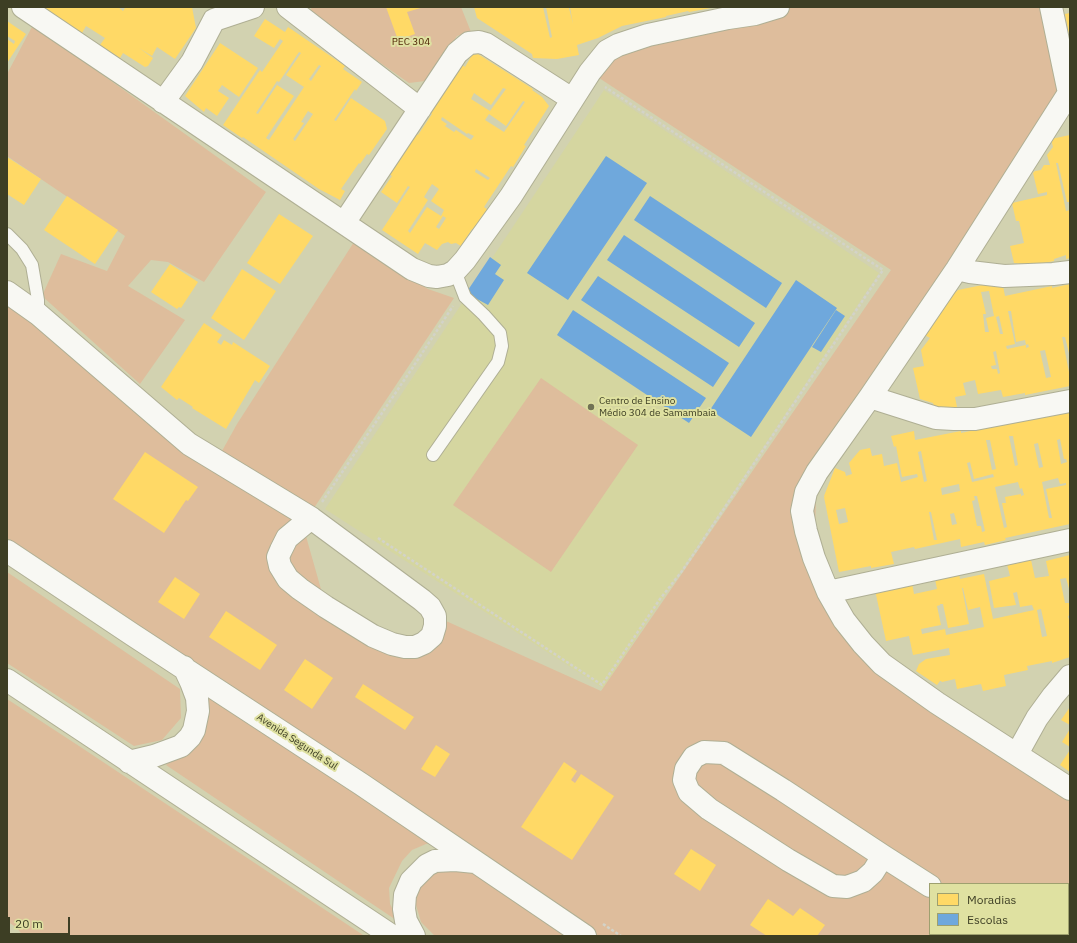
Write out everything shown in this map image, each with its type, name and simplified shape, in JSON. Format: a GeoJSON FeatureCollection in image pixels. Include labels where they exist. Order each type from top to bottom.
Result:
{"type":"FeatureCollection","features":[{"type":"Feature","properties":{"kind":"street"},"geometry":{"type":"LineString","coordinates":[[23,7],[412,269],[429,276],[448,275],[455,271],[465,260],[511,196],[572,99],[603,55],[618,45],[648,35],[728,18],[755,14],[778,7]]}},
{"type":"Feature","properties":{"kind":"street"},"geometry":{"type":"LineString","coordinates":[[163,102],[192,62],[212,13],[253,7]]}},
{"type":"Feature","properties":{"kind":"street"},"geometry":{"type":"LineString","coordinates":[[288,7],[420,109]]}},
{"type":"Feature","properties":{"kind":"street"},"geometry":{"type":"LineString","coordinates":[[1051,7],[1070,93],[957,269],[817,472],[806,492],[802,511],[814,558],[828,592],[844,620],[863,644],[882,664],[937,703],[1070,789]]}},
{"type":"Feature","properties":{"kind":"street"},"geometry":{"type":"LineString","coordinates":[[344,223],[457,53],[469,44],[479,42],[486,44],[572,99]]}},
{"type":"Feature","properties":{"kind":"street"},"geometry":{"type":"LineString","coordinates":[[957,269],[1004,276],[1070,272]]}},
{"type":"Feature","properties":{"kind":"street"},"geometry":{"type":"LineString","coordinates":[[7,292],[38,314],[190,444],[320,512],[430,607],[435,616],[435,626],[432,636],[424,643],[414,647],[405,648],[373,636],[326,607],[288,579],[280,566],[278,557],[281,550],[287,538],[320,512]]}},
{"type":"Feature","properties":{"kind":"street"},"geometry":{"type":"LineString","coordinates":[[870,397],[936,418],[954,419],[975,419],[1070,401]]}},
{"type":"Feature","properties":{"kind":"street"},"geometry":{"type":"LineString","coordinates":[[828,592],[1070,540]]}},
{"type":"Feature","properties":{"kind":"street","name":"Avenida Segunda Sul"},"geometry":{"type":"LineString","coordinates":[[7,551],[361,784],[585,936]]}},
{"type":"Feature","properties":{"kind":"street"},"geometry":{"type":"LineString","coordinates":[[129,762],[154,756],[173,749],[180,746],[190,737],[194,730],[198,711],[197,698],[192,682],[184,667]]}},
{"type":"Feature","properties":{"kind":"street"},"geometry":{"type":"LineString","coordinates":[[1017,754],[1038,718],[1053,696],[1070,676]]}},
{"type":"Feature","properties":{"kind":"street"},"geometry":{"type":"LineString","coordinates":[[7,680],[392,936]]}},
{"type":"Feature","properties":{"kind":"street"},"geometry":{"type":"LineString","coordinates":[[883,856],[873,872],[862,881],[847,887],[833,886],[788,860],[710,809],[689,792],[684,780],[686,769],[694,758],[704,752],[724,753],[929,885]]}},
{"type":"Feature","properties":{"kind":"street"},"geometry":{"type":"LineString","coordinates":[[414,936],[406,921],[404,909],[405,895],[411,880],[420,871],[436,861],[455,860],[478,863]]}},
{"type":"Feature","properties":{"kind":"lane"},"geometry":{"type":"LineString","coordinates":[[7,234],[22,249],[32,265],[38,300],[38,314]]}},
{"type":"Feature","properties":{"kind":"lane"},"geometry":{"type":"LineString","coordinates":[[433,455],[498,362],[502,346],[500,334],[489,320],[465,297],[455,271]]}},
{"type":"Feature","properties":{"kind":"path"},"geometry":{"type":"LineString","coordinates":[[377,538],[602,685],[660,599],[686,565],[884,270],[604,86]]}},
{"type":"Feature","properties":{"kind":"path"},"geometry":{"type":"LineString","coordinates":[[320,512],[322,502],[414,367],[462,292]]}},
{"type":"Feature","properties":{"kind":"shaded area","name":"Centro de Ensino Médio 304 de Samambaia"},"geometry":{"type":"Polygon","coordinates":[[[604,90],[879,273],[603,688],[325,509],[604,90]]]}},
{"type":"Feature","properties":{"kind":"green space","name":"PEC 304"},"geometry":{"type":"Polygon","coordinates":[[[312,7],[461,7],[471,32],[457,36],[425,81],[409,83],[309,13],[312,7]]]}},
{"type":"Feature","properties":{"kind":"green space"},"geometry":{"type":"Polygon","coordinates":[[[761,7],[1052,7],[1069,93],[817,472],[814,558],[863,644],[1070,789],[1070,936],[585,936],[7,551],[7,292],[302,522],[326,607],[415,647],[435,616],[601,691],[891,270],[590,72],[603,55],[761,7]]]}},
{"type":"Feature","properties":{"kind":"green space"},"geometry":{"type":"Polygon","coordinates":[[[33,25],[266,192],[204,282],[168,262],[151,260],[128,286],[185,320],[140,384],[42,296],[61,254],[107,271],[125,236],[7,156],[7,74],[33,25]]]}},
{"type":"Feature","properties":{"kind":"green space"},"geometry":{"type":"Polygon","coordinates":[[[354,242],[428,289],[454,298],[312,511],[222,451],[237,424],[354,242]]]}},
{"type":"Feature","properties":{"kind":"green space"},"geometry":{"type":"Polygon","coordinates":[[[541,378],[638,445],[551,572],[453,505],[541,378]]]}},
{"type":"Feature","properties":{"kind":"green space"},"geometry":{"type":"Polygon","coordinates":[[[7,572],[180,689],[181,718],[162,740],[134,746],[7,663],[7,572]]]}},
{"type":"Feature","properties":{"kind":"green space"},"geometry":{"type":"Polygon","coordinates":[[[200,683],[439,841],[426,844],[412,850],[402,861],[389,888],[390,904],[399,922],[166,765],[182,752],[200,683]]]}},
{"type":"Feature","properties":{"kind":"green space"},"geometry":{"type":"Polygon","coordinates":[[[7,699],[363,935],[23,936],[17,928],[7,921],[7,699]]]}},
{"type":"Feature","properties":{"kind":"green space"},"geometry":{"type":"Polygon","coordinates":[[[443,866],[475,872],[571,936],[435,936],[421,922],[413,895],[427,874],[443,866]]]}},
{"type":"Feature","properties":{"kind":"building: Moradias"},"geometry":{"type":"Polygon","coordinates":[[[43,7],[118,7],[123,11],[125,8],[123,7],[192,7],[196,28],[175,59],[157,47],[152,56],[139,48],[153,58],[148,66],[145,67],[123,53],[120,58],[100,45],[105,38],[86,26],[82,33],[43,7]]]}},
{"type":"Feature","properties":{"kind":"building: Moradias"},"geometry":{"type":"Polygon","coordinates":[[[386,7],[424,7],[407,12],[415,34],[398,40],[386,7]]]}},
{"type":"Feature","properties":{"kind":"building: Moradias"},"geometry":{"type":"Polygon","coordinates":[[[474,7],[543,7],[550,38],[552,37],[546,7],[569,8],[573,24],[570,7],[711,8],[688,11],[622,26],[598,38],[577,45],[579,55],[557,59],[533,58],[532,54],[477,18],[474,7]]]}},
{"type":"Feature","properties":{"kind":"building: Moradias"},"geometry":{"type":"Polygon","coordinates":[[[1070,13],[1070,34],[1069,34],[1065,14],[1070,13]]]}},
{"type":"Feature","properties":{"kind":"building: Moradias"},"geometry":{"type":"Polygon","coordinates":[[[265,19],[285,32],[288,27],[345,66],[343,69],[362,82],[356,91],[355,89],[334,120],[336,121],[351,98],[385,121],[387,129],[369,155],[367,154],[360,164],[359,163],[341,189],[345,191],[340,200],[319,189],[223,125],[260,70],[262,72],[283,41],[280,39],[274,48],[254,36],[265,19]],[[299,52],[279,82],[277,81],[256,113],[258,114],[277,85],[294,96],[266,138],[269,140],[304,87],[286,75],[301,53],[299,52]],[[319,65],[309,79],[311,81],[321,66],[319,65]],[[308,111],[301,122],[304,123],[293,139],[295,141],[313,114],[308,111]]]}},
{"type":"Feature","properties":{"kind":"building: Moradias"},"geometry":{"type":"Polygon","coordinates":[[[7,21],[26,34],[7,63],[7,39],[14,44],[15,41],[7,36],[7,21]]]}},
{"type":"Feature","properties":{"kind":"building: Moradias"},"geometry":{"type":"Polygon","coordinates":[[[220,43],[258,68],[239,97],[222,85],[218,91],[229,98],[217,116],[206,108],[204,112],[185,96],[220,43]]]}},
{"type":"Feature","properties":{"kind":"building: Moradias"},"geometry":{"type":"Polygon","coordinates":[[[478,54],[533,89],[532,90],[542,97],[549,106],[524,145],[526,146],[513,167],[511,166],[484,207],[488,210],[475,231],[472,229],[461,246],[456,243],[451,244],[448,242],[442,244],[437,250],[425,243],[418,254],[382,230],[410,187],[408,186],[397,203],[381,192],[392,176],[389,174],[416,133],[418,135],[432,114],[429,112],[461,64],[465,67],[472,55],[478,54]],[[503,88],[491,105],[474,93],[471,99],[490,111],[506,89],[503,88]],[[523,101],[506,126],[489,114],[485,120],[504,132],[525,102],[523,101]],[[442,117],[441,120],[447,124],[445,126],[454,132],[456,130],[471,140],[474,136],[468,133],[467,134],[442,117]],[[476,169],[475,172],[488,180],[490,178],[476,169]],[[432,184],[424,197],[428,200],[408,231],[410,233],[427,207],[441,216],[444,210],[431,201],[439,189],[432,184]],[[443,216],[436,227],[439,229],[446,218],[443,216]]]}},
{"type":"Feature","properties":{"kind":"building: Moradias"},"geometry":{"type":"Polygon","coordinates":[[[1070,135],[1070,202],[1067,202],[1058,163],[1056,163],[1066,211],[1070,210],[1070,258],[1066,259],[1066,255],[1054,259],[1054,261],[1034,265],[1014,263],[1010,246],[1024,243],[1019,221],[1016,221],[1012,203],[1047,195],[1047,192],[1038,194],[1033,173],[1041,170],[1044,165],[1050,165],[1047,155],[1053,147],[1051,139],[1070,135]]]}},
{"type":"Feature","properties":{"kind":"building: Moradias"},"geometry":{"type":"Polygon","coordinates":[[[7,157],[41,179],[24,205],[7,194],[7,157]]]}},
{"type":"Feature","properties":{"kind":"building: Moradias"},"geometry":{"type":"Polygon","coordinates":[[[67,196],[118,230],[95,264],[44,230],[67,196]]]}},
{"type":"Feature","properties":{"kind":"building: Moradias"},"geometry":{"type":"Polygon","coordinates":[[[279,214],[313,236],[280,284],[247,263],[279,214]]]}},
{"type":"Feature","properties":{"kind":"building: Moradias"},"geometry":{"type":"Polygon","coordinates":[[[170,264],[198,282],[181,308],[179,307],[177,309],[151,292],[170,264]]]}},
{"type":"Feature","properties":{"kind":"building: Moradias"},"geometry":{"type":"Polygon","coordinates":[[[242,269],[276,291],[244,340],[211,318],[242,269]]]}},
{"type":"Feature","properties":{"kind":"building: Moradias"},"geometry":{"type":"Polygon","coordinates":[[[1002,281],[1005,296],[1052,286],[1052,288],[1070,284],[1070,357],[1065,337],[1062,337],[1070,377],[1070,386],[1025,395],[1025,393],[1003,397],[1001,390],[978,394],[975,380],[963,383],[966,395],[955,397],[957,407],[935,410],[933,403],[920,399],[913,368],[924,366],[921,350],[930,338],[923,334],[955,291],[956,292],[958,290],[1002,281]],[[989,291],[981,292],[986,314],[983,314],[985,332],[989,332],[986,318],[994,316],[989,291]],[[1008,311],[1015,344],[1006,346],[1007,349],[1026,345],[1025,340],[1016,342],[1011,311],[1008,311]],[[999,316],[996,317],[1000,334],[1003,334],[999,316]],[[1045,350],[1040,351],[1046,378],[1051,377],[1045,350]],[[996,351],[993,352],[996,365],[991,366],[992,369],[997,369],[998,374],[1000,373],[996,351]]]}},
{"type":"Feature","properties":{"kind":"building: Moradias"},"geometry":{"type":"Polygon","coordinates":[[[204,323],[222,335],[217,342],[221,345],[224,340],[232,345],[233,342],[270,366],[259,383],[255,380],[226,429],[179,398],[177,400],[161,387],[204,323]]]}},
{"type":"Feature","properties":{"kind":"building: Moradias"},"geometry":{"type":"Polygon","coordinates":[[[1070,410],[1070,524],[1005,538],[1006,540],[985,545],[984,542],[961,547],[960,539],[915,549],[914,547],[891,552],[894,564],[871,568],[871,566],[839,572],[824,497],[835,468],[845,472],[846,476],[852,474],[849,463],[860,450],[870,448],[872,456],[882,454],[884,466],[897,463],[901,482],[918,477],[917,474],[902,477],[896,446],[894,447],[891,436],[914,431],[915,440],[961,431],[961,433],[1070,410]],[[1009,436],[1015,466],[1018,465],[1013,436],[1009,436]],[[1060,439],[1057,440],[1061,464],[1067,462],[1066,459],[1064,459],[1060,439]],[[986,440],[992,470],[996,469],[990,440],[986,440]],[[1038,443],[1034,444],[1039,468],[1043,467],[1038,443]],[[921,451],[918,452],[924,482],[927,481],[921,451]],[[970,462],[967,463],[972,482],[994,477],[993,474],[974,479],[970,462]],[[1058,478],[1042,482],[1049,518],[1052,518],[1046,489],[1066,485],[1066,483],[1060,484],[1058,478]],[[1018,482],[995,487],[1004,528],[1007,527],[1002,503],[1006,503],[1005,497],[1021,494],[1021,496],[1024,495],[1018,482]],[[959,484],[941,488],[942,495],[960,491],[959,484]],[[974,496],[975,500],[972,501],[977,526],[981,526],[982,532],[985,531],[977,496],[974,496]],[[845,508],[836,510],[839,524],[848,522],[845,508]],[[929,512],[934,540],[937,540],[931,512],[929,512]],[[954,513],[950,514],[952,525],[957,524],[954,513]]]}},
{"type":"Feature","properties":{"kind":"building: Moradias"},"geometry":{"type":"Polygon","coordinates":[[[145,452],[198,487],[188,501],[186,500],[164,533],[113,499],[145,452]]]}},
{"type":"Feature","properties":{"kind":"building: Moradias"},"geometry":{"type":"Polygon","coordinates":[[[1070,555],[1070,592],[1066,578],[1060,579],[1065,603],[1070,603],[1070,615],[1068,616],[1070,624],[1070,657],[1052,663],[1052,661],[1027,666],[1028,670],[1004,675],[1006,686],[983,691],[981,684],[957,689],[955,679],[942,682],[940,681],[937,685],[916,671],[919,664],[926,659],[950,655],[949,648],[913,655],[909,636],[886,641],[875,590],[912,583],[914,594],[937,589],[935,579],[959,573],[960,579],[984,574],[993,619],[1034,610],[1032,605],[1020,607],[1017,592],[1013,593],[1016,605],[994,608],[989,581],[1010,576],[1007,564],[1031,560],[1035,578],[1049,576],[1046,561],[1070,555]],[[962,588],[969,624],[948,628],[943,604],[940,604],[937,606],[941,625],[921,629],[922,634],[945,629],[946,635],[984,627],[980,607],[968,610],[962,588]],[[1041,609],[1037,610],[1042,637],[1047,636],[1041,609]]]}},
{"type":"Feature","properties":{"kind":"building: Moradias"},"geometry":{"type":"Polygon","coordinates":[[[175,577],[200,594],[184,619],[158,602],[175,577]]]}},
{"type":"Feature","properties":{"kind":"building: Moradias"},"geometry":{"type":"Polygon","coordinates":[[[226,611],[277,645],[260,670],[209,637],[226,611]]]}},
{"type":"Feature","properties":{"kind":"building: Moradias"},"geometry":{"type":"Polygon","coordinates":[[[305,659],[333,678],[312,709],[284,690],[305,659]]]}},
{"type":"Feature","properties":{"kind":"building: Moradias"},"geometry":{"type":"Polygon","coordinates":[[[363,684],[414,717],[405,730],[355,697],[363,684]]]}},
{"type":"Feature","properties":{"kind":"building: Moradias"},"geometry":{"type":"Polygon","coordinates":[[[1070,707],[1070,725],[1061,720],[1070,707]]]}},
{"type":"Feature","properties":{"kind":"building: Moradias"},"geometry":{"type":"Polygon","coordinates":[[[1070,729],[1070,747],[1062,742],[1070,729]]]}},
{"type":"Feature","properties":{"kind":"building: Moradias"},"geometry":{"type":"Polygon","coordinates":[[[436,745],[450,754],[435,777],[421,769],[436,745]]]}},
{"type":"Feature","properties":{"kind":"building: Moradias"},"geometry":{"type":"Polygon","coordinates":[[[1070,750],[1070,772],[1060,765],[1070,750]]]}},
{"type":"Feature","properties":{"kind":"building: Moradias"},"geometry":{"type":"Polygon","coordinates":[[[564,762],[577,771],[571,780],[575,783],[581,774],[614,796],[572,860],[521,827],[564,762]]]}},
{"type":"Feature","properties":{"kind":"building: Moradias"},"geometry":{"type":"Polygon","coordinates":[[[691,849],[716,865],[700,891],[674,874],[691,849]]]}},
{"type":"Feature","properties":{"kind":"building: Moradias"},"geometry":{"type":"Polygon","coordinates":[[[768,899],[793,916],[800,908],[825,925],[817,936],[767,936],[750,925],[768,899]]]}},
{"type":"Feature","properties":{"kind":"building: Escolas"},"geometry":{"type":"Polygon","coordinates":[[[606,156],[647,183],[568,300],[527,273],[606,156]]]}},
{"type":"Feature","properties":{"kind":"building: Escolas"},"geometry":{"type":"Polygon","coordinates":[[[650,196],[782,283],[766,308],[634,220],[650,196]]]}},
{"type":"Feature","properties":{"kind":"building: Escolas"},"geometry":{"type":"Polygon","coordinates":[[[624,235],[755,323],[739,347],[607,260],[624,235]]]}},
{"type":"Feature","properties":{"kind":"building: Escolas"},"geometry":{"type":"Polygon","coordinates":[[[490,257],[501,265],[495,274],[504,280],[488,305],[466,293],[490,257]]]}},
{"type":"Feature","properties":{"kind":"building: Escolas"},"geometry":{"type":"Polygon","coordinates":[[[598,276],[729,363],[713,387],[581,300],[598,276]]]}},
{"type":"Feature","properties":{"kind":"building: Escolas"},"geometry":{"type":"Polygon","coordinates":[[[796,280],[837,308],[751,437],[710,410],[796,280]]]}},
{"type":"Feature","properties":{"kind":"building: Escolas"},"geometry":{"type":"Polygon","coordinates":[[[573,310],[706,398],[689,423],[557,335],[573,310]]]}},
{"type":"Feature","properties":{"kind":"building: Escolas"},"geometry":{"type":"Polygon","coordinates":[[[836,310],[845,316],[821,352],[812,347],[836,310]]]}},
{"type":"Feature","properties":{"kind":"place","name":"Centro de Ensino Médio 304 de Samambaia"},"geometry":{"type":"Point","coordinates":[591,407]}}]}
